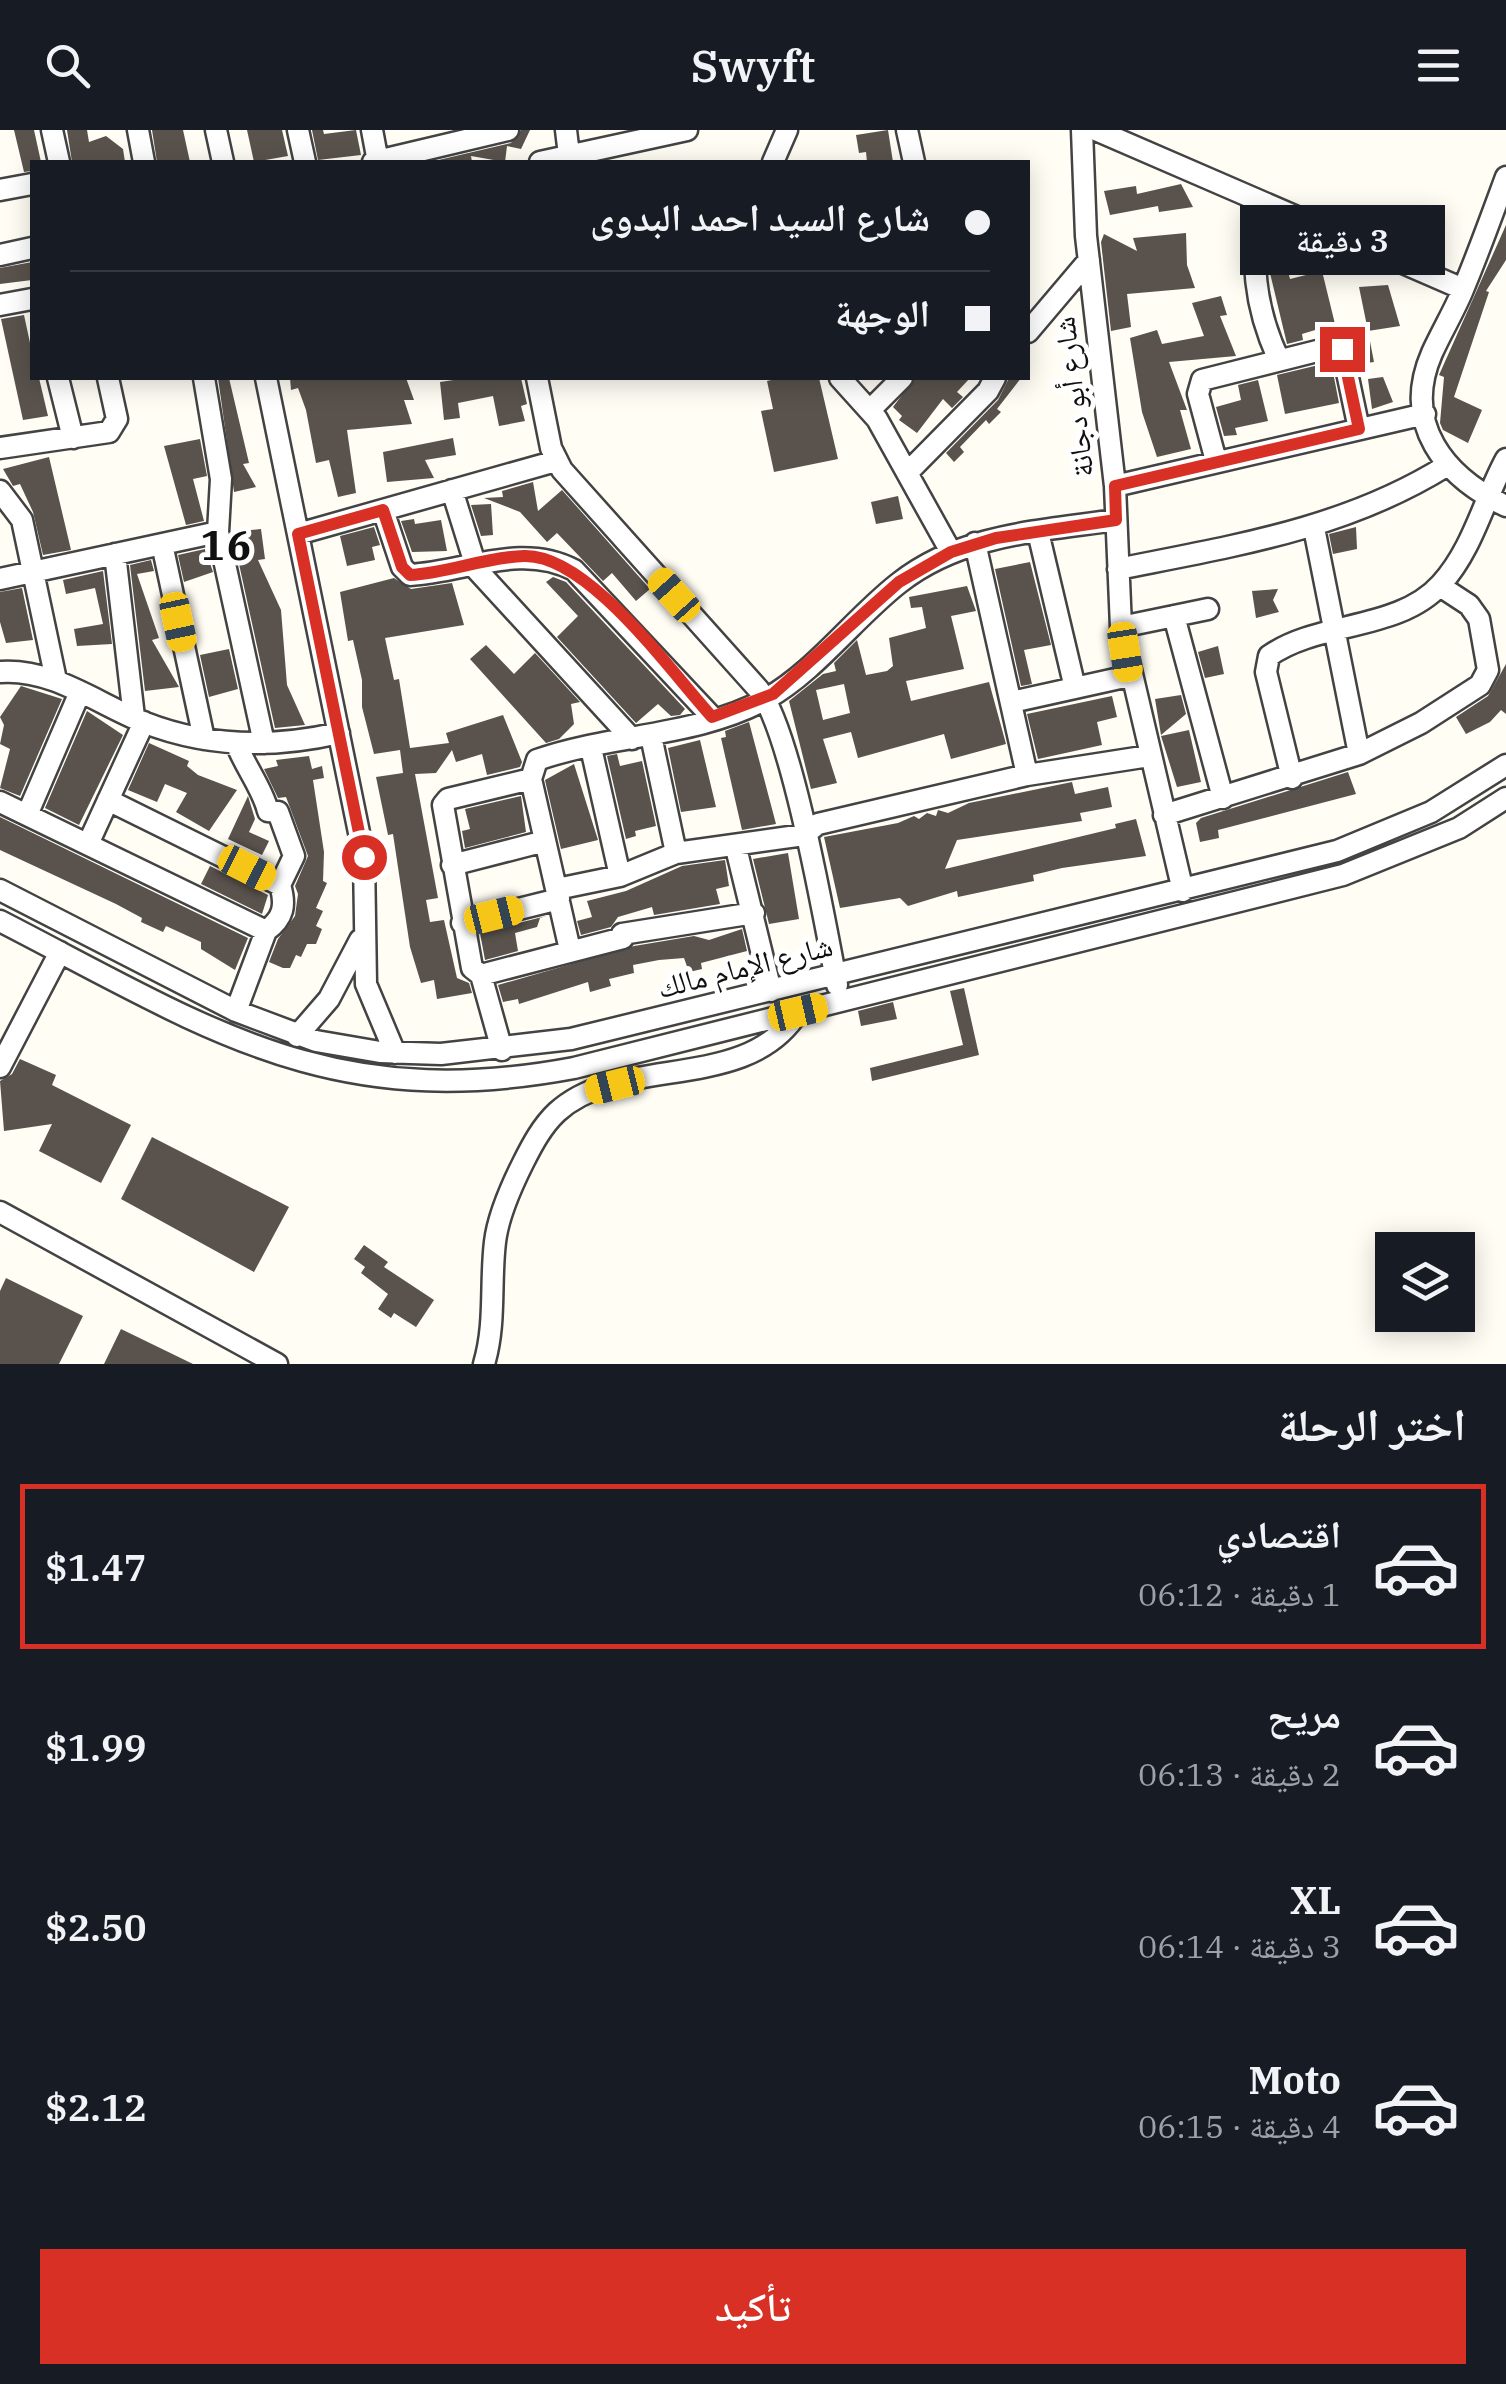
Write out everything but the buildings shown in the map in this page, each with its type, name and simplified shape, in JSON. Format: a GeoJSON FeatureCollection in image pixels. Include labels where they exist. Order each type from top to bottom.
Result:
{"type":"FeatureCollection","features":[{"type":"Feature","properties":{"kind":"street"},"geometry":{"type":"LineString","coordinates":[[52,130],[59,160]]}},
{"type":"Feature","properties":{"kind":"street"},"geometry":{"type":"LineString","coordinates":[[138,130],[144,160]]}},
{"type":"Feature","properties":{"kind":"street"},"geometry":{"type":"LineString","coordinates":[[216,130],[222,160]]}},
{"type":"Feature","properties":{"kind":"street"},"geometry":{"type":"LineString","coordinates":[[298,130],[305,160]]}},
{"type":"Feature","properties":{"kind":"street"},"geometry":{"type":"LineString","coordinates":[[372,130],[376,160]]}},
{"type":"Feature","properties":{"kind":"street"},"geometry":{"type":"LineString","coordinates":[[393,160],[444,154],[506,130]]}},
{"type":"Feature","properties":{"kind":"street"},"geometry":{"type":"LineString","coordinates":[[566,130],[569,154]]}},
{"type":"Feature","properties":{"kind":"street"},"geometry":{"type":"LineString","coordinates":[[547,160],[682,130]]}},
{"type":"Feature","properties":{"kind":"street"},"geometry":{"type":"LineString","coordinates":[[774,160],[787,130]]}},
{"type":"Feature","properties":{"kind":"street"},"geometry":{"type":"LineString","coordinates":[[906,130],[914,160]]}},
{"type":"Feature","properties":{"kind":"street","name":"شارع أبو دجانة"},"geometry":{"type":"LineString","coordinates":[[1082,130],[1089,260],[1115,486],[1121,627],[1129,676],[1183,890]]}},
{"type":"Feature","properties":{"kind":"street"},"geometry":{"type":"LineString","coordinates":[[1096,130],[1464,288]]}},
{"type":"Feature","properties":{"kind":"street"},"geometry":{"type":"LineString","coordinates":[[1497,501],[1446,466],[1436,450],[1425,414],[1427,370],[1464,288],[1506,177]]}},
{"type":"Feature","properties":{"kind":"street"},"geometry":{"type":"LineString","coordinates":[[0,190],[30,184]]}},
{"type":"Feature","properties":{"kind":"street"},"geometry":{"type":"LineString","coordinates":[[1261,202],[1253,261],[1256,294],[1278,358]]}},
{"type":"Feature","properties":{"kind":"street"},"geometry":{"type":"LineString","coordinates":[[0,254],[30,248]]}},
{"type":"Feature","properties":{"kind":"street"},"geometry":{"type":"LineString","coordinates":[[1031,322],[1089,260]]}},
{"type":"Feature","properties":{"kind":"street"},"geometry":{"type":"LineString","coordinates":[[0,305],[30,299]]}},
{"type":"Feature","properties":{"kind":"street"},"geometry":{"type":"LineString","coordinates":[[1216,462],[1198,394],[1202,380],[1278,358],[1337,346],[1342,349],[1359,429]]}},
{"type":"Feature","properties":{"kind":"street"},"geometry":{"type":"LineString","coordinates":[[58,380],[72,438]]}},
{"type":"Feature","properties":{"kind":"street"},"geometry":{"type":"LineString","coordinates":[[0,448],[101,434],[114,426],[108,380]]}},
{"type":"Feature","properties":{"kind":"street"},"geometry":{"type":"LineString","coordinates":[[204,380],[221,479],[218,532],[264,743]]}},
{"type":"Feature","properties":{"kind":"street"},"geometry":{"type":"LineString","coordinates":[[266,380],[364,857],[362,934],[369,996],[395,1053]]}},
{"type":"Feature","properties":{"kind":"street"},"geometry":{"type":"LineString","coordinates":[[537,380],[556,461],[766,699],[804,835],[840,1002]]}},
{"type":"Feature","properties":{"kind":"street"},"geometry":{"type":"LineString","coordinates":[[842,380],[870,410],[951,552]]}},
{"type":"Feature","properties":{"kind":"street"},"geometry":{"type":"LineString","coordinates":[[870,410],[900,380]]}},
{"type":"Feature","properties":{"kind":"street"},"geometry":{"type":"LineString","coordinates":[[908,471],[988,391],[994,380]]}},
{"type":"Feature","properties":{"kind":"street"},"geometry":{"type":"LineString","coordinates":[[1115,486],[1425,414]]}},
{"type":"Feature","properties":{"kind":"street"},"geometry":{"type":"LineString","coordinates":[[1292,778],[1266,664],[1275,652],[1396,611],[1440,586],[1497,501],[1506,459]]}},
{"type":"Feature","properties":{"kind":"street"},"geometry":{"type":"LineString","coordinates":[[298,534],[556,461]]}},
{"type":"Feature","properties":{"kind":"street"},"geometry":{"type":"LineString","coordinates":[[1118,569],[1314,528],[1382,502],[1446,466]]}},
{"type":"Feature","properties":{"kind":"street"},"geometry":{"type":"LineString","coordinates":[[452,490],[473,565],[641,737],[676,854]]}},
{"type":"Feature","properties":{"kind":"street"},"geometry":{"type":"LineString","coordinates":[[0,491],[22,520],[56,680]]}},
{"type":"Feature","properties":{"kind":"street"},"geometry":{"type":"LineString","coordinates":[[383,510],[406,574],[536,556],[574,570],[595,587],[712,717]]}},
{"type":"Feature","properties":{"kind":"street"},"geometry":{"type":"LineString","coordinates":[[570,950],[530,779],[538,760],[641,737],[766,699],[899,582],[951,552],[975,543],[1116,520]]}},
{"type":"Feature","properties":{"kind":"street"},"geometry":{"type":"LineString","coordinates":[[1314,528],[1359,754]]}},
{"type":"Feature","properties":{"kind":"street"},"geometry":{"type":"LineString","coordinates":[[0,580],[218,532]]}},
{"type":"Feature","properties":{"kind":"street"},"geometry":{"type":"LineString","coordinates":[[1038,532],[1075,688]]}},
{"type":"Feature","properties":{"kind":"street"},"geometry":{"type":"LineString","coordinates":[[975,543],[1028,775]]}},
{"type":"Feature","properties":{"kind":"street"},"geometry":{"type":"LineString","coordinates":[[162,544],[204,739]]}},
{"type":"Feature","properties":{"kind":"street"},"geometry":{"type":"LineString","coordinates":[[88,844],[139,720],[115,554]]}},
{"type":"Feature","properties":{"kind":"street"},"geometry":{"type":"LineString","coordinates":[[1164,815],[1359,754],[1421,723],[1485,678],[1487,661],[1478,618],[1470,605],[1440,586]]}},
{"type":"Feature","properties":{"kind":"street"},"geometry":{"type":"LineString","coordinates":[[1121,627],[1208,609]]}},
{"type":"Feature","properties":{"kind":"street"},"geometry":{"type":"LineString","coordinates":[[1174,616],[1223,798]]}},
{"type":"Feature","properties":{"kind":"street"},"geometry":{"type":"LineString","coordinates":[[0,672],[56,680],[139,720],[204,739],[264,743],[339,733]]}},
{"type":"Feature","properties":{"kind":"street"},"geometry":{"type":"LineString","coordinates":[[1012,702],[1129,676]]}},
{"type":"Feature","properties":{"kind":"street"},"geometry":{"type":"LineString","coordinates":[[27,815],[80,692]]}},
{"type":"Feature","properties":{"kind":"street"},"geometry":{"type":"LineString","coordinates":[[236,743],[248,774],[264,794],[268,812],[278,812],[294,856],[280,885],[285,904],[277,923],[266,930],[236,1012]]}},
{"type":"Feature","properties":{"kind":"street"},"geometry":{"type":"LineString","coordinates":[[591,748],[620,876]]}},
{"type":"Feature","properties":{"kind":"street"},"geometry":{"type":"LineString","coordinates":[[462,923],[620,876],[676,854],[804,835],[818,824],[1028,775],[1149,756]]}},
{"type":"Feature","properties":{"kind":"street","name":"شارع الإمام مالك"},"geometry":{"type":"LineString","coordinates":[[0,890],[236,1012],[296,1036],[395,1053],[502,1050],[571,1039],[835,976],[1370,840],[1432,812],[1506,765]]}},
{"type":"Feature","properties":{"kind":"street"},"geometry":{"type":"LineString","coordinates":[[502,1050],[481,976],[472,968],[452,865],[446,800],[530,779]]}},
{"type":"Feature","properties":{"kind":"street","name":"شارع الإمام مالك"},"geometry":{"type":"LineString","coordinates":[[0,921],[269,1054],[342,1073],[401,1082],[478,1081],[542,1074],[1343,876],[1459,828],[1506,798]]}},
{"type":"Feature","properties":{"kind":"street"},"geometry":{"type":"LineString","coordinates":[[108,800],[280,885]]}},
{"type":"Feature","properties":{"kind":"street"},"geometry":{"type":"LineString","coordinates":[[0,802],[266,930]]}},
{"type":"Feature","properties":{"kind":"street"},"geometry":{"type":"LineString","coordinates":[[452,865],[545,841]]}},
{"type":"Feature","properties":{"kind":"street"},"geometry":{"type":"LineString","coordinates":[[736,848],[771,991]]}},
{"type":"Feature","properties":{"kind":"street"},"geometry":{"type":"LineString","coordinates":[[481,976],[623,938],[622,934],[754,913]]}},
{"type":"Feature","properties":{"kind":"street"},"geometry":{"type":"LineString","coordinates":[[296,1036],[335,988],[362,934]]}},
{"type":"Feature","properties":{"kind":"street"},"geometry":{"type":"LineString","coordinates":[[0,1067],[60,952]]}},
{"type":"Feature","properties":{"kind":"street"},"geometry":{"type":"LineString","coordinates":[[484,1364],[491,1328],[495,1236],[511,1189],[545,1125],[558,1111],[595,1090],[748,1053],[776,1040],[798,1012]]}},
{"type":"Feature","properties":{"kind":"street"},"geometry":{"type":"LineString","coordinates":[[0,1212],[277,1364]]}},
{"type":"Feature","properties":{"kind":"district","name":"16"},"geometry":{"type":"Point","coordinates":[227,546]}},
{"type":"Feature","properties":{"kind":"route"},"geometry":{"type":"LineString","coordinates":[[364,857],[298,534],[383,510],[406,574],[522,556],[562,563],[595,587],[712,717],[758,703],[773,694],[899,582],[951,552],[996,538],[1116,520],[1115,486],[1359,429],[1342,349]]}}]}
